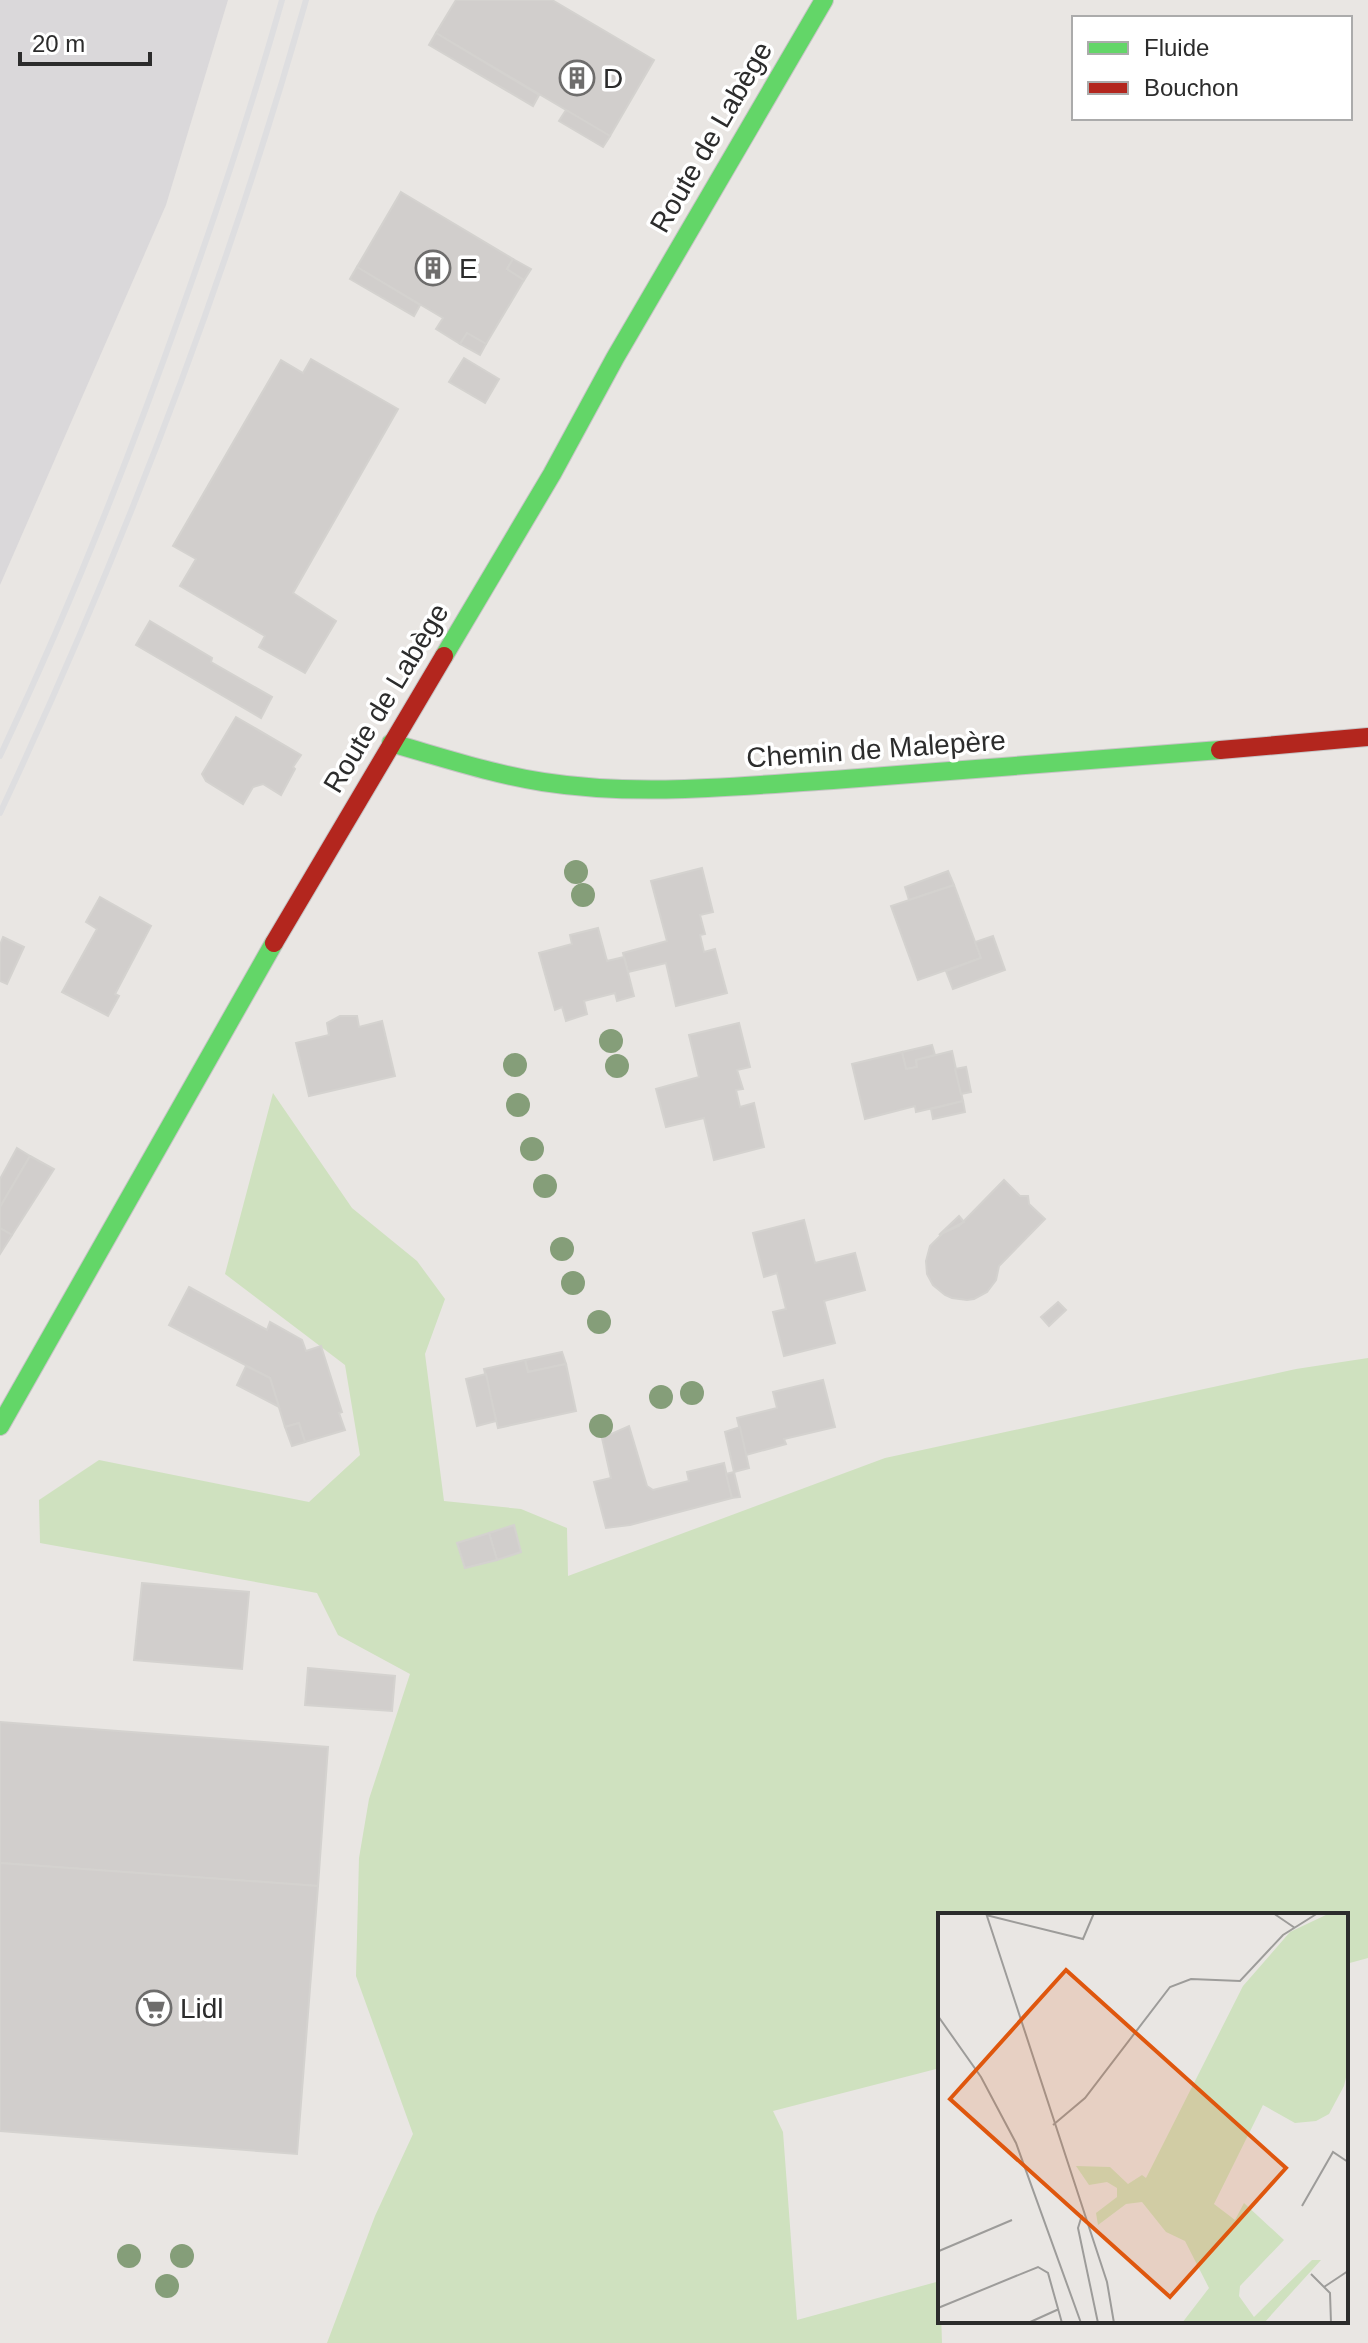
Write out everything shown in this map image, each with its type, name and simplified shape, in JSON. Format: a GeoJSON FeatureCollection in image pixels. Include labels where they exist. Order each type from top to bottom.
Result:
{"type":"FeatureCollection","features":[{"type":"Feature","properties":{"kind":"main road","name":"Route de Labège"},"geometry":{"type":"LineString","coordinates":[[0,1426],[258,971],[552,474],[615,358],[824,0]]}},
{"type":"Feature","properties":{"kind":"main road","name":"Chemin de Malepère"},"geometry":{"type":"LineString","coordinates":[[391,743],[544,782],[609,788],[715,788],[1004,768],[1368,737]]}},
{"type":"Feature","properties":{"kind":"shaded area"},"geometry":{"type":"Polygon","coordinates":[[[0,0],[228,0],[166,205],[0,585],[0,0]]]}},
{"type":"Feature","properties":{"kind":"green space"},"geometry":{"type":"Polygon","coordinates":[[[273,1093],[352,1208],[417,1261],[445,1299],[425,1354],[444,1501],[521,1509],[567,1528],[568,1576],[885,1458],[1296,1369],[1368,1358],[1368,1958],[1348,1963],[1348,1913],[938,1913],[938,2069],[773,2111],[783,2132],[797,2320],[938,2282],[938,2323],[941,2323],[942,2343],[327,2343],[375,2216],[413,2134],[356,1976],[359,1858],[369,1799],[410,1674],[338,1635],[317,1593],[40,1543],[39,1500],[99,1460],[309,1502],[360,1455],[345,1365],[225,1274],[273,1093]]]}},
{"type":"Feature","properties":{"kind":"building","name":"D"},"geometry":{"type":"Polygon","coordinates":[[[456,0],[552,0],[654,60],[610,136],[436,33],[456,0]]]}},
{"type":"Feature","properties":{"kind":"building"},"geometry":{"type":"Polygon","coordinates":[[[436,33],[539,95],[533,106],[429,45],[436,33]]]}},
{"type":"Feature","properties":{"kind":"building"},"geometry":{"type":"Polygon","coordinates":[[[566,110],[610,136],[603,147],[559,121],[566,110]]]}},
{"type":"Feature","properties":{"kind":"building","name":"E"},"geometry":{"type":"Polygon","coordinates":[[[401,192],[513,259],[507,269],[524,280],[486,344],[467,333],[460,344],[436,329],[443,318],[357,267],[401,192]]]}},
{"type":"Feature","properties":{"kind":"building"},"geometry":{"type":"Polygon","coordinates":[[[513,259],[531,269],[524,280],[507,269],[513,259]]]}},
{"type":"Feature","properties":{"kind":"building"},"geometry":{"type":"Polygon","coordinates":[[[357,267],[420,305],[414,316],[350,279],[357,267]]]}},
{"type":"Feature","properties":{"kind":"building"},"geometry":{"type":"Polygon","coordinates":[[[467,333],[486,344],[480,355],[460,344],[467,333]]]}},
{"type":"Feature","properties":{"kind":"building"},"geometry":{"type":"Polygon","coordinates":[[[464,358],[499,379],[485,403],[449,382],[464,358]]]}},
{"type":"Feature","properties":{"kind":"building"},"geometry":{"type":"Polygon","coordinates":[[[311,359],[398,409],[293,593],[336,621],[305,673],[259,647],[265,636],[180,586],[196,559],[173,546],[281,360],[303,373],[311,359]]]}},
{"type":"Feature","properties":{"kind":"building"},"geometry":{"type":"Polygon","coordinates":[[[150,621],[212,658],[211,662],[272,697],[261,718],[136,645],[150,621]]]}},
{"type":"Feature","properties":{"kind":"building"},"geometry":{"type":"Polygon","coordinates":[[[236,717],[301,755],[281,795],[263,784],[253,787],[243,804],[206,781],[202,774],[236,717]]]}},
{"type":"Feature","properties":{"kind":"building"},"geometry":{"type":"Polygon","coordinates":[[[702,868],[713,912],[700,915],[705,934],[700,935],[704,952],[715,949],[727,993],[676,1006],[666,963],[628,972],[623,953],[667,941],[651,881],[702,868]]]}},
{"type":"Feature","properties":{"kind":"building"},"geometry":{"type":"Polygon","coordinates":[[[948,871],[954,885],[909,900],[905,887],[948,871]]]}},
{"type":"Feature","properties":{"kind":"building"},"geometry":{"type":"Polygon","coordinates":[[[954,885],[981,958],[918,980],[891,906],[954,885]]]}},
{"type":"Feature","properties":{"kind":"building"},"geometry":{"type":"Polygon","coordinates":[[[100,897],[151,926],[115,994],[119,996],[108,1016],[62,992],[97,929],[86,922],[100,897]]]}},
{"type":"Feature","properties":{"kind":"building"},"geometry":{"type":"Polygon","coordinates":[[[598,928],[607,961],[624,957],[634,996],[617,1001],[615,993],[584,1001],[587,1014],[566,1021],[562,1007],[555,1010],[539,953],[572,944],[570,935],[598,928]]]}},
{"type":"Feature","properties":{"kind":"building"},"geometry":{"type":"Polygon","coordinates":[[[993,936],[1005,970],[953,989],[946,971],[981,958],[975,942],[993,936]]]}},
{"type":"Feature","properties":{"kind":"building"},"geometry":{"type":"Polygon","coordinates":[[[3,937],[24,947],[7,984],[0,981],[0,945],[3,937]]]}},
{"type":"Feature","properties":{"kind":"building"},"geometry":{"type":"Polygon","coordinates":[[[340,1016],[357,1016],[359,1027],[382,1021],[395,1076],[309,1096],[296,1043],[329,1035],[327,1023],[340,1016]]]}},
{"type":"Feature","properties":{"kind":"building"},"geometry":{"type":"Polygon","coordinates":[[[739,1023],[750,1067],[737,1070],[743,1089],[736,1090],[740,1107],[754,1103],[764,1147],[714,1160],[704,1118],[666,1127],[656,1089],[699,1077],[689,1035],[739,1023]]]}},
{"type":"Feature","properties":{"kind":"building"},"geometry":{"type":"Polygon","coordinates":[[[932,1045],[935,1055],[916,1060],[917,1067],[906,1069],[902,1052],[932,1045]]]}},
{"type":"Feature","properties":{"kind":"building"},"geometry":{"type":"Polygon","coordinates":[[[952,1051],[963,1101],[916,1112],[915,1106],[865,1119],[852,1064],[902,1052],[906,1069],[917,1067],[916,1060],[952,1051]]]}},
{"type":"Feature","properties":{"kind":"building"},"geometry":{"type":"Polygon","coordinates":[[[966,1067],[971,1092],[961,1094],[955,1069],[966,1067]]]}},
{"type":"Feature","properties":{"kind":"building"},"geometry":{"type":"Polygon","coordinates":[[[963,1101],[965,1112],[933,1119],[931,1109],[963,1101]]]}},
{"type":"Feature","properties":{"kind":"building"},"geometry":{"type":"Polygon","coordinates":[[[17,1148],[30,1156],[0,1207],[0,1179],[17,1148]]]}},
{"type":"Feature","properties":{"kind":"building"},"geometry":{"type":"Polygon","coordinates":[[[30,1156],[54,1169],[12,1235],[0,1228],[0,1207],[30,1156]]]}},
{"type":"Feature","properties":{"kind":"building"},"geometry":{"type":"Polygon","coordinates":[[[1004,1180],[1020,1196],[1028,1196],[1029,1204],[1045,1219],[999,1266],[996,1280],[987,1292],[967,1300],[945,1295],[933,1285],[927,1274],[930,1246],[943,1233],[959,1226],[1004,1180]]]}},
{"type":"Feature","properties":{"kind":"building"},"geometry":{"type":"Polygon","coordinates":[[[959,1216],[964,1222],[939,1235],[959,1216]]]}},
{"type":"Feature","properties":{"kind":"building"},"geometry":{"type":"Polygon","coordinates":[[[804,1220],[815,1263],[855,1253],[865,1290],[824,1301],[835,1343],[784,1356],[773,1312],[786,1309],[777,1273],[764,1277],[753,1233],[804,1220]]]}},
{"type":"Feature","properties":{"kind":"building"},"geometry":{"type":"Polygon","coordinates":[[[0,1228],[12,1235],[0,1254],[0,1228]]]}},
{"type":"Feature","properties":{"kind":"building"},"geometry":{"type":"Polygon","coordinates":[[[189,1287],[267,1330],[270,1322],[302,1340],[306,1351],[321,1346],[345,1430],[305,1442],[299,1423],[285,1427],[270,1378],[169,1325],[189,1287]]]}},
{"type":"Feature","properties":{"kind":"building"},"geometry":{"type":"Polygon","coordinates":[[[1058,1302],[1066,1310],[1049,1326],[1041,1317],[1058,1302]]]}},
{"type":"Feature","properties":{"kind":"building"},"geometry":{"type":"Polygon","coordinates":[[[562,1352],[566,1364],[528,1372],[525,1360],[562,1352]]]}},
{"type":"Feature","properties":{"kind":"building"},"geometry":{"type":"Polygon","coordinates":[[[525,1360],[528,1372],[566,1364],[576,1411],[498,1428],[484,1369],[525,1360]]]}},
{"type":"Feature","properties":{"kind":"building"},"geometry":{"type":"Polygon","coordinates":[[[246,1366],[270,1378],[279,1407],[237,1385],[246,1366]]]}},
{"type":"Feature","properties":{"kind":"building"},"geometry":{"type":"Polygon","coordinates":[[[486,1374],[496,1421],[477,1426],[466,1379],[486,1374]]]}},
{"type":"Feature","properties":{"kind":"building"},"geometry":{"type":"Polygon","coordinates":[[[823,1380],[835,1427],[784,1439],[786,1444],[746,1455],[737,1418],[777,1408],[773,1392],[823,1380]]]}},
{"type":"Feature","properties":{"kind":"building"},"geometry":{"type":"Polygon","coordinates":[[[299,1423],[305,1442],[292,1446],[285,1427],[299,1423]]]}},
{"type":"Feature","properties":{"kind":"building"},"geometry":{"type":"Polygon","coordinates":[[[629,1426],[647,1486],[653,1490],[689,1481],[687,1472],[724,1463],[732,1498],[630,1525],[606,1528],[594,1482],[611,1478],[602,1438],[629,1426]]]}},
{"type":"Feature","properties":{"kind":"building"},"geometry":{"type":"Polygon","coordinates":[[[740,1427],[749,1468],[734,1472],[725,1432],[740,1427]]]}},
{"type":"Feature","properties":{"kind":"building"},"geometry":{"type":"Polygon","coordinates":[[[734,1472],[740,1497],[732,1498],[726,1474],[734,1472]]]}},
{"type":"Feature","properties":{"kind":"building"},"geometry":{"type":"Polygon","coordinates":[[[514,1525],[521,1552],[497,1560],[489,1533],[514,1525]]]}},
{"type":"Feature","properties":{"kind":"building"},"geometry":{"type":"Polygon","coordinates":[[[489,1533],[497,1560],[465,1568],[457,1543],[489,1533]]]}},
{"type":"Feature","properties":{"kind":"building"},"geometry":{"type":"Polygon","coordinates":[[[142,1583],[249,1592],[242,1669],[134,1660],[142,1583]]]}},
{"type":"Feature","properties":{"kind":"building"},"geometry":{"type":"Polygon","coordinates":[[[308,1668],[395,1676],[392,1711],[305,1705],[308,1668]]]}},
{"type":"Feature","properties":{"kind":"building"},"geometry":{"type":"Polygon","coordinates":[[[0,1722],[328,1747],[318,1886],[0,1863],[0,1722]]]}},
{"type":"Feature","properties":{"kind":"building","name":"Lidl"},"geometry":{"type":"Polygon","coordinates":[[[0,1863],[318,1886],[297,2154],[0,2131],[0,1863]]]}},
{"type":"Feature","properties":{"kind":"railway"},"geometry":{"type":"LineString","coordinates":[[0,756],[74,590],[141,420],[222,192],[282,0]]}},
{"type":"Feature","properties":{"kind":"railway"},"geometry":{"type":"LineString","coordinates":[[0,813],[89,614],[170,412],[242,208],[306,0]]}},
{"type":"Feature","properties":{"kind":"traffic: fast"},"geometry":{"type":"LineString","coordinates":[[444,656],[824,0]]}},
{"type":"Feature","properties":{"kind":"traffic: fast"},"geometry":{"type":"LineString","coordinates":[[391,743],[524,779],[652,790],[833,780],[1220,750]]}},
{"type":"Feature","properties":{"kind":"traffic: fast"},"geometry":{"type":"LineString","coordinates":[[0,1426],[274,943]]}},
{"type":"Feature","properties":{"kind":"traffic: jam"},"geometry":{"type":"LineString","coordinates":[[274,943],[444,656]]}},
{"type":"Feature","properties":{"kind":"traffic: jam"},"geometry":{"type":"LineString","coordinates":[[1220,750],[1368,737]]}},
{"type":"Feature","properties":{"kind":"place","name":"D"},"geometry":{"type":"Point","coordinates":[577,78]}},
{"type":"Feature","properties":{"kind":"place","name":"E"},"geometry":{"type":"Point","coordinates":[433,268]}},
{"type":"Feature","properties":{"kind":"place","name":"Lidl"},"geometry":{"type":"Point","coordinates":[154,2008]}}]}
